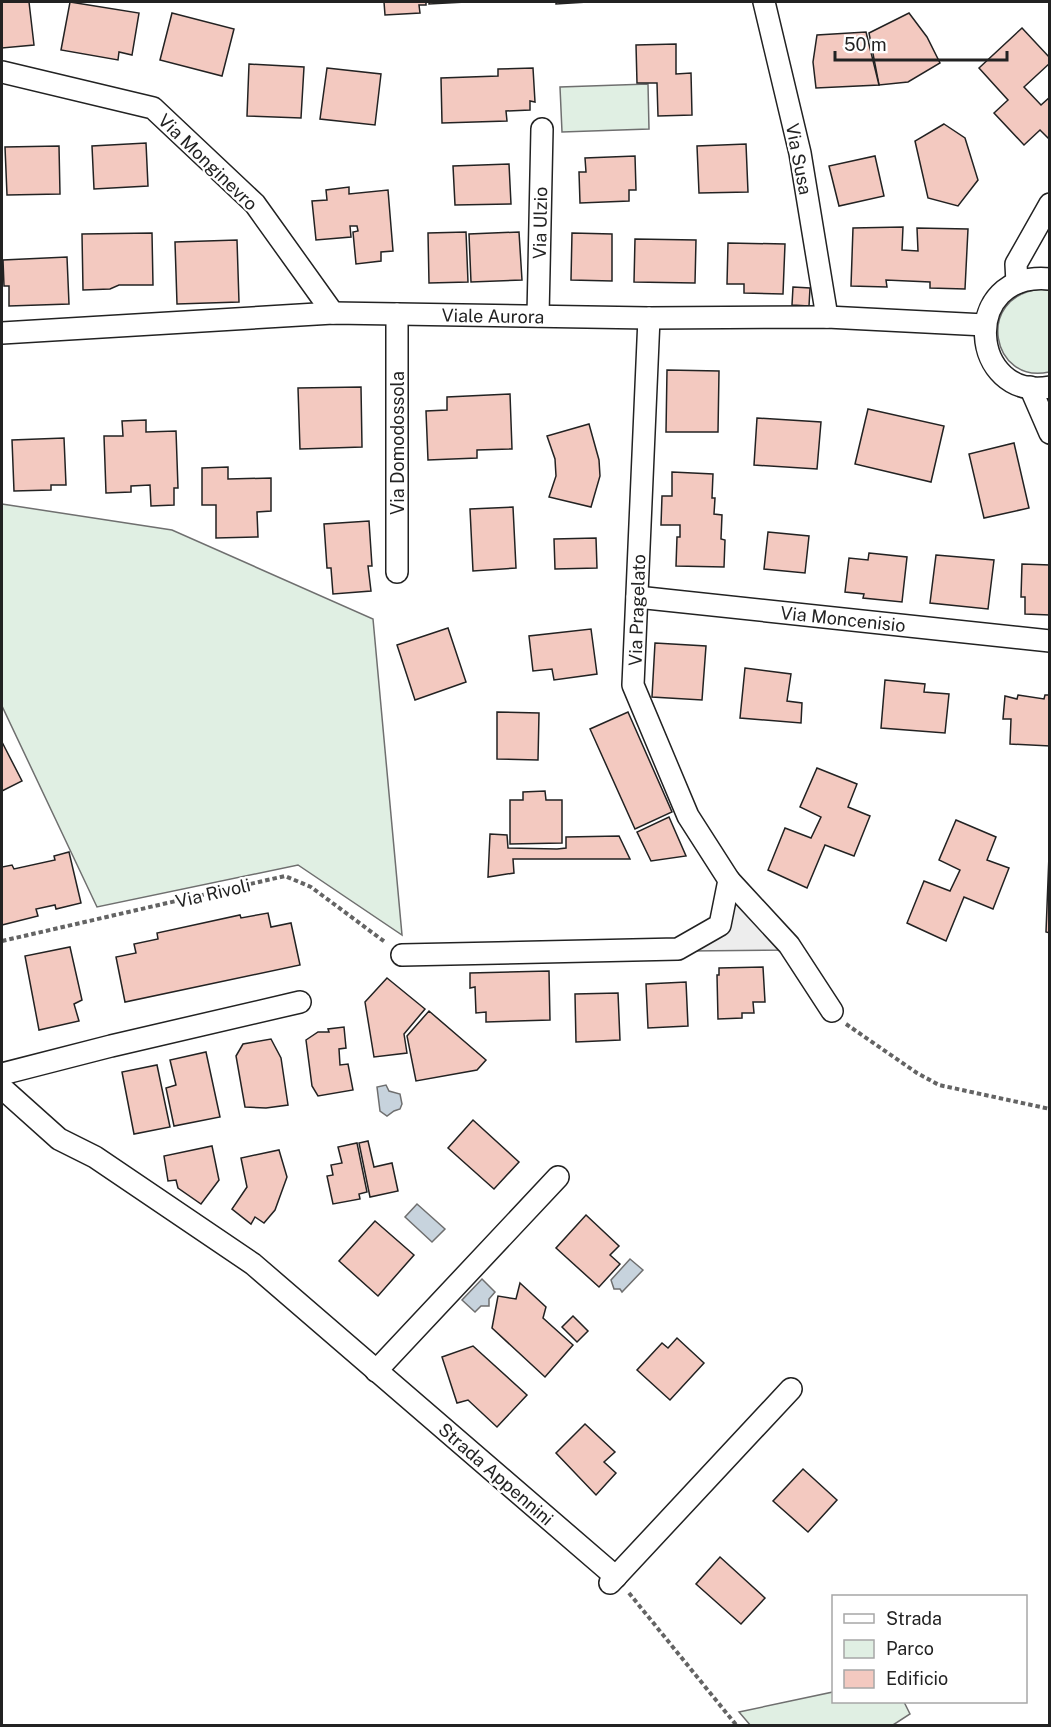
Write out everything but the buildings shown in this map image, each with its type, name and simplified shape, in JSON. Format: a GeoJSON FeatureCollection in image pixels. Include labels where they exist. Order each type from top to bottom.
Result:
{"type":"FeatureCollection","features":[{"type":"Feature","properties":{"kind":"street","name":"Via Susa"},"geometry":{"type":"LineString","coordinates":[[764,2],[800,153],[827,317]]}},
{"type":"Feature","properties":{"kind":"street","name":"Via Monginevro"},"geometry":{"type":"LineString","coordinates":[[2,72],[153,108],[255,204],[333,313]]}},
{"type":"Feature","properties":{"kind":"street","name":"Via Ulzio"},"geometry":{"type":"LineString","coordinates":[[537,316],[542,129]]}},
{"type":"Feature","properties":{"kind":"street"},"geometry":{"type":"LineString","coordinates":[[1017,283],[1016,264],[1050,204]]}},
{"type":"Feature","properties":{"kind":"street"},"geometry":{"type":"LineString","coordinates":[[1050,279],[1035,278],[1017,283],[1002,293],[990,307],[985,325],[985,342],[990,358],[1000,372],[1014,382],[1040,387],[1050,433]]}},
{"type":"Feature","properties":{"kind":"street","name":"Viale Aurora"},"geometry":{"type":"LineString","coordinates":[[2,333],[333,313],[649,318],[827,317],[985,325]]}},
{"type":"Feature","properties":{"kind":"street","name":"Via Domodossola"},"geometry":{"type":"LineString","coordinates":[[397,314],[397,572]]}},
{"type":"Feature","properties":{"kind":"street","name":"Via Pragelato"},"geometry":{"type":"LineString","coordinates":[[649,318],[633,684],[688,816],[729,880],[789,945],[832,1011]]}},
{"type":"Feature","properties":{"kind":"street","name":"Via Moncenisio"},"geometry":{"type":"LineString","coordinates":[[637,597],[1050,641]]}},
{"type":"Feature","properties":{"kind":"street"},"geometry":{"type":"LineString","coordinates":[[402,955],[678,949],[720,925],[729,880]]}},
{"type":"Feature","properties":{"kind":"street"},"geometry":{"type":"LineString","coordinates":[[2,1074],[300,1002]]}},
{"type":"Feature","properties":{"kind":"street","name":"Strada Appennini"},"geometry":{"type":"LineString","coordinates":[[2,1088],[58,1139],[95,1157],[253,1264],[613,1580]]}},
{"type":"Feature","properties":{"kind":"street"},"geometry":{"type":"LineString","coordinates":[[376,1371],[558,1177]]}},
{"type":"Feature","properties":{"kind":"street"},"geometry":{"type":"LineString","coordinates":[[613,1580],[791,1389]]}},
{"type":"Feature","properties":{"kind":"path","name":"Via Rivoli"},"geometry":{"type":"LineString","coordinates":[[2,941],[285,876],[312,887],[402,955]]}},
{"type":"Feature","properties":{"kind":"path"},"geometry":{"type":"LineString","coordinates":[[832,1011],[849,1027],[917,1073],[939,1085],[1050,1109]]}},
{"type":"Feature","properties":{"kind":"path"},"geometry":{"type":"LineString","coordinates":[[613,1580],[737,1725]]}},
{"type":"Feature","properties":{"kind":"green space"},"geometry":{"type":"Polygon","coordinates":[[[648,84],[649,129],[562,132],[560,87],[648,84]]]}},
{"type":"Feature","properties":{"kind":"green space"},"geometry":{"type":"Polygon","coordinates":[[[1040,289],[1049,290],[1049,372],[1030,372],[1014,366],[1004,354],[998,338],[999,322],[1006,307],[1019,295],[1040,289]]]}},
{"type":"Feature","properties":{"kind":"green space"},"geometry":{"type":"Polygon","coordinates":[[[2,504],[172,530],[373,619],[402,935],[298,865],[97,907],[2,706],[2,504]]]}},
{"type":"Feature","properties":{"kind":"green space"},"geometry":{"type":"Polygon","coordinates":[[[832,1692],[832,1703],[904,1703],[910,1714],[893,1725],[751,1726],[739,1712],[832,1692]]]}},
{"type":"Feature","properties":{"kind":"shaded area"},"geometry":{"type":"Polygon","coordinates":[[[734,897],[787,950],[689,951],[734,897]]]}},
{"type":"Feature","properties":{"kind":"shaded area"},"geometry":{"type":"Polygon","coordinates":[[[386,1085],[389,1091],[400,1094],[402,1104],[400,1109],[387,1116],[380,1111],[377,1087],[386,1085]]]}},
{"type":"Feature","properties":{"kind":"shaded area"},"geometry":{"type":"Polygon","coordinates":[[[417,1204],[445,1229],[432,1242],[405,1217],[417,1204]]]}},
{"type":"Feature","properties":{"kind":"shaded area"},"geometry":{"type":"Polygon","coordinates":[[[630,1259],[643,1270],[622,1292],[620,1289],[614,1289],[611,1280],[630,1259]]]}},
{"type":"Feature","properties":{"kind":"shaded area"},"geometry":{"type":"Polygon","coordinates":[[[482,1279],[495,1292],[489,1299],[489,1306],[481,1306],[475,1312],[462,1300],[482,1279]]]}}]}
